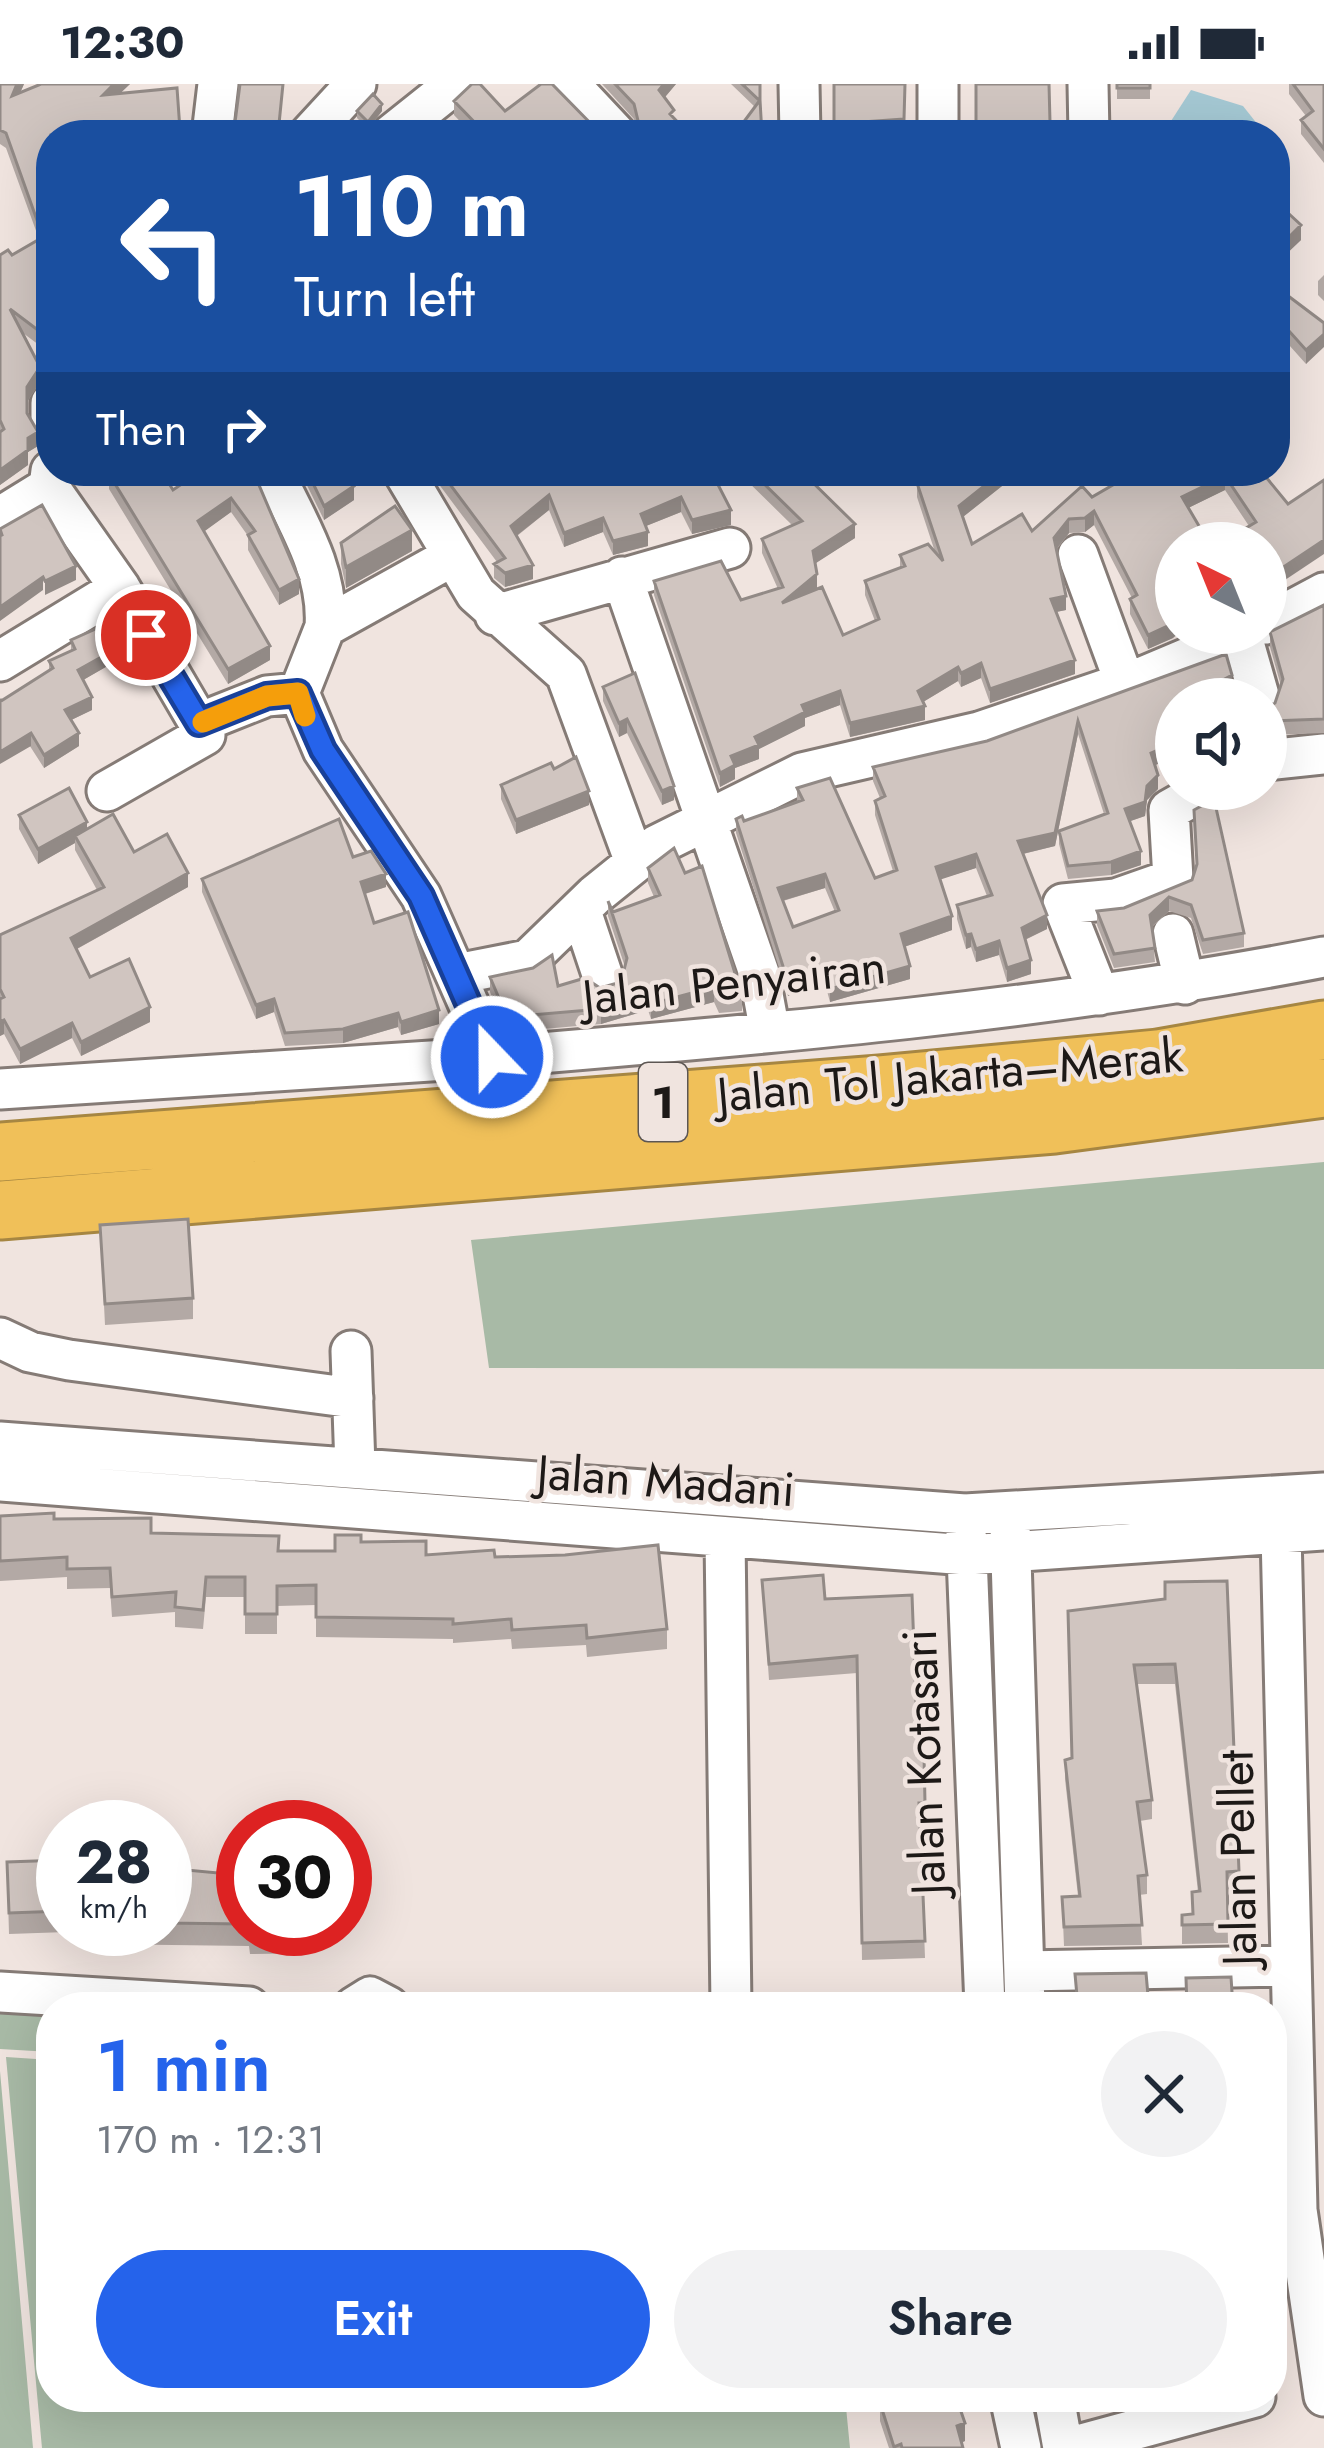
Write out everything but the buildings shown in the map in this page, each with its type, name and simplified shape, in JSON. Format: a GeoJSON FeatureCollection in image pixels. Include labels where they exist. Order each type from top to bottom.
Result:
{"type":"FeatureCollection","features":[{"type":"Feature","properties":{"kind":"highway","name":"Jalan Tol Jakarta–Merak"},"geometry":{"type":"LineString","coordinates":[[0,1152],[880,1085],[1158,1059],[1324,1030]]}},
{"type":"Feature","properties":{"kind":"highway","name":"Jalan Tol Jakarta–Merak"},"geometry":{"type":"LineString","coordinates":[[0,1210],[1054,1124],[1324,1088]]}},
{"type":"Feature","properties":{"kind":"street"},"geometry":{"type":"LineString","coordinates":[[214,120],[218,84]]}},
{"type":"Feature","properties":{"kind":"street"},"geometry":{"type":"LineString","coordinates":[[331,120],[356,84]]}},
{"type":"Feature","properties":{"kind":"street"},"geometry":{"type":"LineString","coordinates":[[410,120],[454,84]]}},
{"type":"Feature","properties":{"kind":"street"},"geometry":{"type":"LineString","coordinates":[[568,84],[603,120]]}},
{"type":"Feature","properties":{"kind":"street"},"geometry":{"type":"LineString","coordinates":[[799,84],[800,120]]}},
{"type":"Feature","properties":{"kind":"street"},"geometry":{"type":"LineString","coordinates":[[938,84],[938,120]]}},
{"type":"Feature","properties":{"kind":"street"},"geometry":{"type":"LineString","coordinates":[[1088,84],[1089,120]]}},
{"type":"Feature","properties":{"kind":"street"},"geometry":{"type":"LineString","coordinates":[[0,517],[41,486]]}},
{"type":"Feature","properties":{"kind":"street"},"geometry":{"type":"LineString","coordinates":[[54,486],[205,735],[107,791]]}},
{"type":"Feature","properties":{"kind":"street"},"geometry":{"type":"LineString","coordinates":[[281,486],[303,525],[323,598],[325,627],[298,693],[323,750],[421,896],[492,1057]]}},
{"type":"Feature","properties":{"kind":"street"},"geometry":{"type":"LineString","coordinates":[[412,486],[451,557],[495,615],[540,647],[572,685],[635,862]]}},
{"type":"Feature","properties":{"kind":"street"},"geometry":{"type":"LineString","coordinates":[[495,615],[730,548]]}},
{"type":"Feature","properties":{"kind":"street"},"geometry":{"type":"LineString","coordinates":[[1078,555],[1125,683]]}},
{"type":"Feature","properties":{"kind":"street"},"geometry":{"type":"LineString","coordinates":[[325,627],[451,557]]}},
{"type":"Feature","properties":{"kind":"street"},"geometry":{"type":"LineString","coordinates":[[622,577],[759,973],[770,1032]]}},
{"type":"Feature","properties":{"kind":"street"},"geometry":{"type":"LineString","coordinates":[[0,661],[120,588]]}},
{"type":"Feature","properties":{"kind":"street"},"geometry":{"type":"LineString","coordinates":[[1287,613],[1324,593]]}},
{"type":"Feature","properties":{"kind":"street"},"geometry":{"type":"LineString","coordinates":[[457,974],[528,961],[635,862],[705,818],[816,768],[857,764],[979,732],[1196,654]]}},
{"type":"Feature","properties":{"kind":"street"},"geometry":{"type":"LineString","coordinates":[[199,723],[267,696],[298,693]]}},
{"type":"Feature","properties":{"kind":"street"},"geometry":{"type":"LineString","coordinates":[[1287,758],[1324,754]]}},
{"type":"Feature","properties":{"kind":"street"},"geometry":{"type":"LineString","coordinates":[[1099,995],[1060,893],[1116,899],[1174,879],[1168,810]]}},
{"type":"Feature","properties":{"kind":"street"},"geometry":{"type":"LineString","coordinates":[[581,911],[604,980]]}},
{"type":"Feature","properties":{"kind":"street"},"geometry":{"type":"LineString","coordinates":[[1173,934],[1185,984]]}},
{"type":"Feature","properties":{"kind":"street","name":"Jalan Penyairan"},"geometry":{"type":"LineString","coordinates":[[0,1089],[492,1057],[770,1032],[1185,984],[1324,956]]}},
{"type":"Feature","properties":{"kind":"street"},"geometry":{"type":"LineString","coordinates":[[0,1338],[30,1352],[69,1360],[353,1398]]}},
{"type":"Feature","properties":{"kind":"street"},"geometry":{"type":"LineString","coordinates":[[350,1351],[355,1467]]}},
{"type":"Feature","properties":{"kind":"street","name":"Jalan Madani"},"geometry":{"type":"LineString","coordinates":[[0,1442],[965,1514],[1011,1532],[1324,1530]]}},
{"type":"Feature","properties":{"kind":"street","name":"Jalan Madani"},"geometry":{"type":"LineString","coordinates":[[0,1481],[967,1555],[1011,1532],[1324,1493]]}},
{"type":"Feature","properties":{"kind":"street","name":"Jalan Kotasari"},"geometry":{"type":"LineString","coordinates":[[965,1514],[984,1992]]}},
{"type":"Feature","properties":{"kind":"street","name":"Jalan Kotasari"},"geometry":{"type":"LineString","coordinates":[[1011,1532],[1025,1989]]}},
{"type":"Feature","properties":{"kind":"street","name":"Jalan Pellet"},"geometry":{"type":"LineString","coordinates":[[1281,1533],[1306,1793],[1291,1966],[1308,2039],[1297,2210],[1322,2387]]}},
{"type":"Feature","properties":{"kind":"street"},"geometry":{"type":"LineString","coordinates":[[724,1537],[731,1992]]}},
{"type":"Feature","properties":{"kind":"street"},"geometry":{"type":"LineString","coordinates":[[1025,1989],[1291,1966]]}},
{"type":"Feature","properties":{"kind":"street"},"geometry":{"type":"LineString","coordinates":[[0,1992],[36,1994]]}},
{"type":"Feature","properties":{"kind":"street"},"geometry":{"type":"LineString","coordinates":[[1287,2390],[1322,2387]]}},
{"type":"Feature","properties":{"kind":"street"},"geometry":{"type":"LineString","coordinates":[[1013,2412],[1021,2448]]}},
{"type":"Feature","properties":{"kind":"street"},"geometry":{"type":"LineString","coordinates":[[1057,2412],[1065,2448],[1199,2412]]}},
{"type":"Feature","properties":{"kind":"green space"},"geometry":{"type":"Polygon","coordinates":[[[1324,1162],[1324,1369],[489,1368],[471,1240],[1324,1162]]]}},
{"type":"Feature","properties":{"kind":"green space"},"geometry":{"type":"Polygon","coordinates":[[[0,2001],[36,2005],[36,2051],[0,2049],[0,2001]]]}},
{"type":"Feature","properties":{"kind":"green space"},"geometry":{"type":"Polygon","coordinates":[[[6,2057],[36,2059],[36,2383],[6,2057]]]}},
{"type":"Feature","properties":{"kind":"green space"},"geometry":{"type":"Polygon","coordinates":[[[0,2071],[33,2448],[0,2448],[0,2071]]]}},
{"type":"Feature","properties":{"kind":"green space"},"geometry":{"type":"Polygon","coordinates":[[[39,2412],[846,2412],[850,2448],[42,2448],[39,2412]]]}},
{"type":"Feature","properties":{"kind":"water"},"geometry":{"type":"Polygon","coordinates":[[[1191,90],[1243,106],[1254,120],[1172,120],[1191,90]]]}},
{"type":"Feature","properties":{"kind":"slow traffic"},"geometry":{"type":"LineString","coordinates":[[203,722],[267,696],[298,693],[305,716]]}},
{"type":"Feature","properties":{"kind":"route"},"geometry":{"type":"LineString","coordinates":[[146,635],[199,723],[267,696],[298,693],[323,750],[421,896],[492,1057]]}}]}
